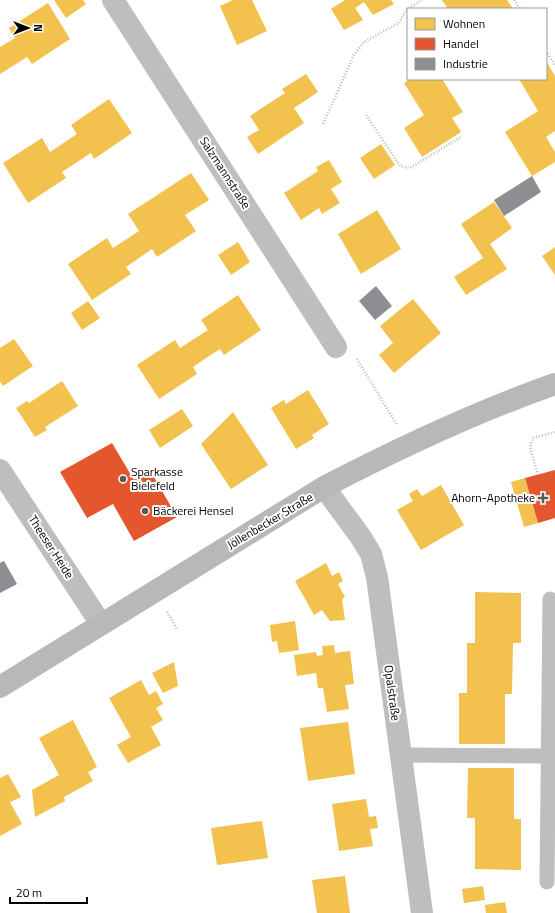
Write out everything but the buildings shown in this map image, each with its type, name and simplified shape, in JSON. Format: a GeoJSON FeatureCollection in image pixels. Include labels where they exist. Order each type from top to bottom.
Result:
{"type":"FeatureCollection","features":[{"type":"Feature","properties":{"kind":"main road","name":"Jöllenbecker Straße"},"geometry":{"type":"LineString","coordinates":[[0,687],[324,487],[409,444],[495,407],[555,384]]}},
{"type":"Feature","properties":{"kind":"street","name":"Salzmannstraße"},"geometry":{"type":"LineString","coordinates":[[113,0],[336,347]]}},
{"type":"Feature","properties":{"kind":"street","name":"Theeser Heide"},"geometry":{"type":"LineString","coordinates":[[0,470],[101,624]]}},
{"type":"Feature","properties":{"kind":"street","name":"Opalstraße"},"geometry":{"type":"LineString","coordinates":[[324,487],[360,536],[371,554],[375,569],[422,913]]}},
{"type":"Feature","properties":{"kind":"lane"},"geometry":{"type":"LineString","coordinates":[[547,882],[550,599]]}},
{"type":"Feature","properties":{"kind":"lane"},"geometry":{"type":"LineString","coordinates":[[401,755],[549,756]]}},
{"type":"Feature","properties":{"kind":"path"},"geometry":{"type":"LineString","coordinates":[[410,8],[422,0]]}},
{"type":"Feature","properties":{"kind":"path"},"geometry":{"type":"LineString","coordinates":[[323,124],[354,55],[364,42],[399,23],[407,11]]}},
{"type":"Feature","properties":{"kind":"path"},"geometry":{"type":"LineString","coordinates":[[547,53],[555,65]]}},
{"type":"Feature","properties":{"kind":"path"},"geometry":{"type":"LineString","coordinates":[[366,115],[400,166],[410,168],[461,137]]}},
{"type":"Feature","properties":{"kind":"path"},"geometry":{"type":"LineString","coordinates":[[336,347],[351,349],[409,444]]}},
{"type":"Feature","properties":{"kind":"path"},"geometry":{"type":"LineString","coordinates":[[538,474],[530,447],[533,438],[555,432]]}},
{"type":"Feature","properties":{"kind":"place","name":"Sparkasse Bielefeld"},"geometry":{"type":"Point","coordinates":[123,479]}},
{"type":"Feature","properties":{"kind":"place","name":"Ahorn-Apotheke"},"geometry":{"type":"Point","coordinates":[543,498]}},
{"type":"Feature","properties":{"kind":"place","name":"Bäckerei Hensel"},"geometry":{"type":"Point","coordinates":[145,511]}}]}
